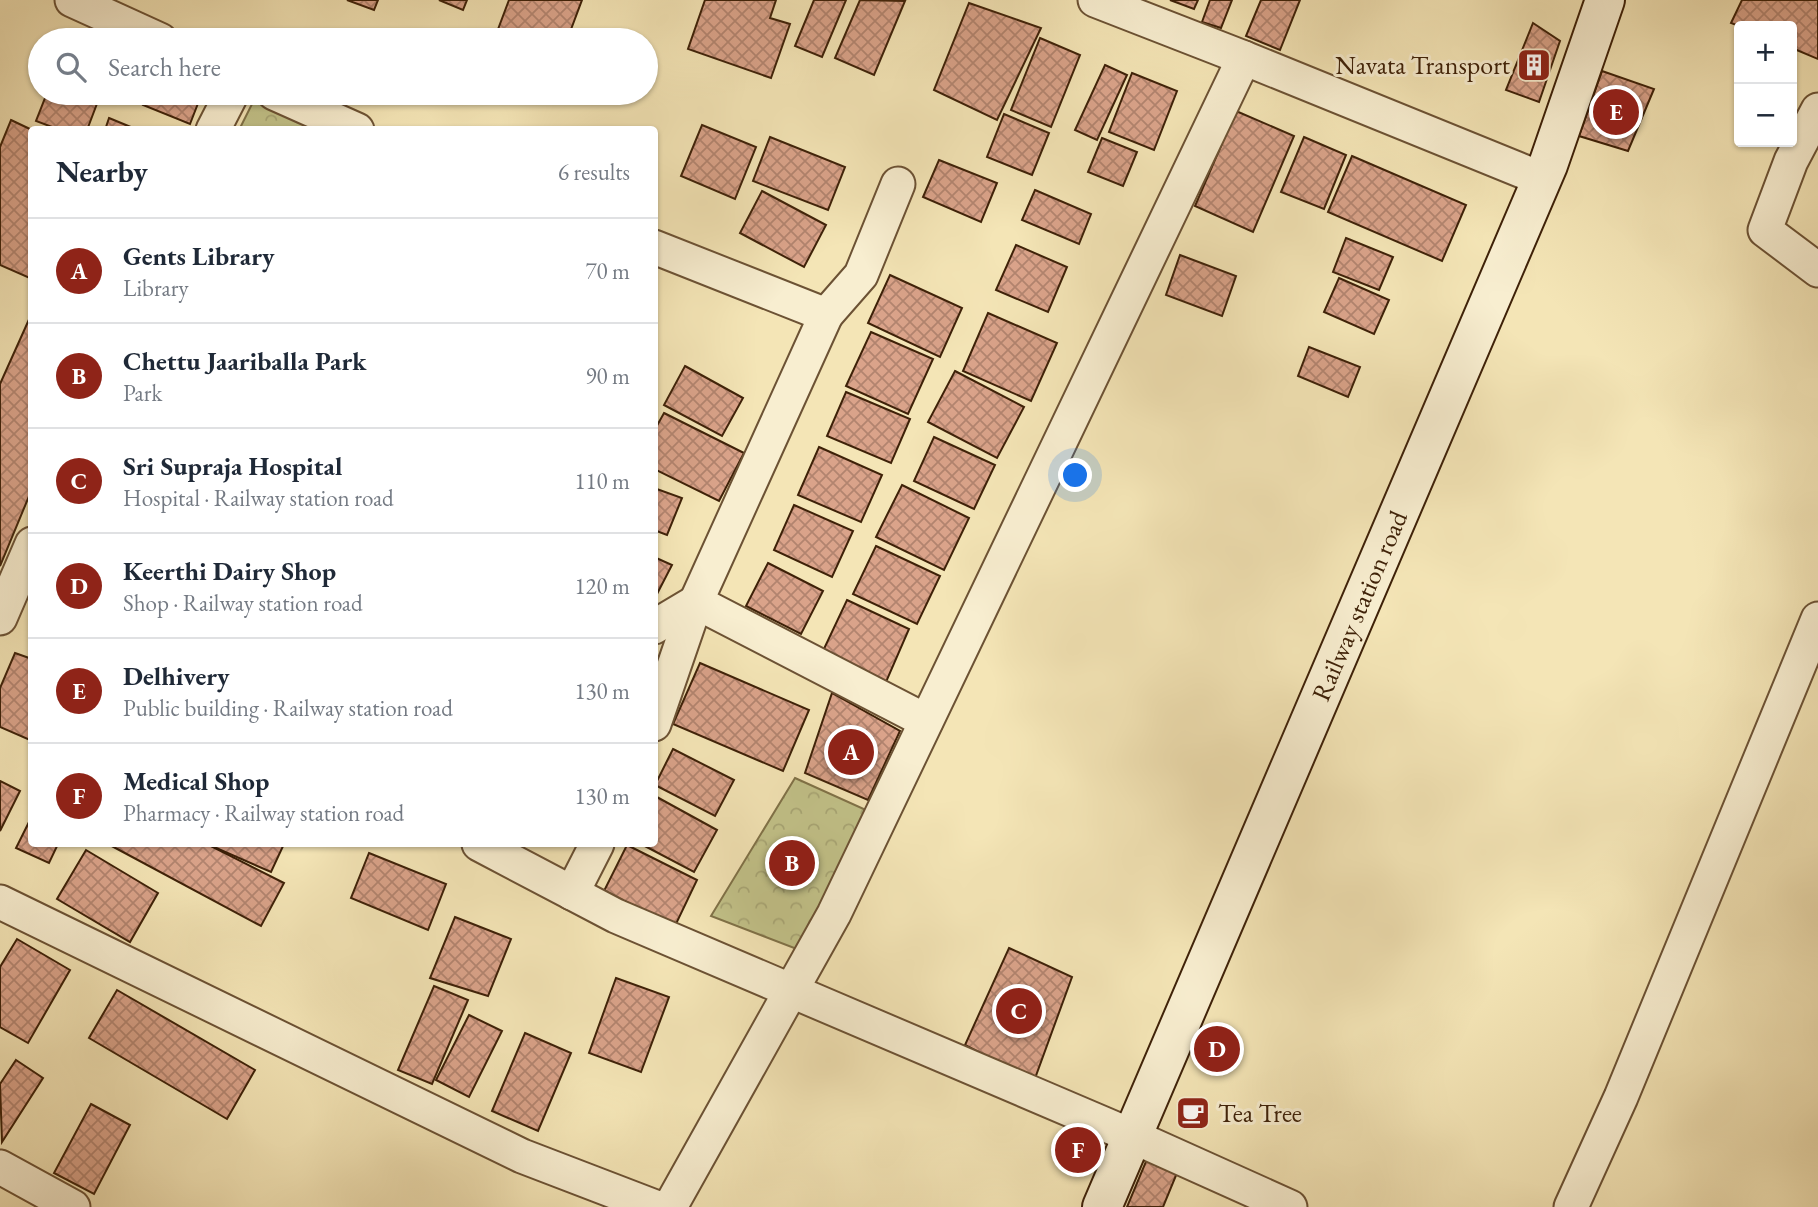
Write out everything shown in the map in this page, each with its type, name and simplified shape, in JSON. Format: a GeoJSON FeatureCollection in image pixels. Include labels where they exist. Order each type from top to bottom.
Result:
{"type":"FeatureCollection","features":[{"type":"Feature","properties":{"kind":"street"},"geometry":{"type":"LineString","coordinates":[[72,0],[134,28]]}},
{"type":"Feature","properties":{"kind":"street"},"geometry":{"type":"LineString","coordinates":[[1095,0],[1137,8],[1244,58],[1542,179]]}},
{"type":"Feature","properties":{"kind":"street","name":"Railway station road"},"geometry":{"type":"LineString","coordinates":[[1102,1207],[1542,179],[1605,0]]}},
{"type":"Feature","properties":{"kind":"street"},"geometry":{"type":"LineString","coordinates":[[670,1207],[834,914],[1244,58]]}},
{"type":"Feature","properties":{"kind":"street"},"geometry":{"type":"LineString","coordinates":[[216,126],[226,105]]}},
{"type":"Feature","properties":{"kind":"street"},"geometry":{"type":"LineString","coordinates":[[301,105],[349,126]]}},
{"type":"Feature","properties":{"kind":"street"},"geometry":{"type":"LineString","coordinates":[[1818,110],[1791,161],[1765,230],[1818,270]]}},
{"type":"Feature","properties":{"kind":"street"},"geometry":{"type":"LineString","coordinates":[[658,712],[696,603],[826,314],[861,275],[898,184]]}},
{"type":"Feature","properties":{"kind":"street"},"geometry":{"type":"LineString","coordinates":[[658,249],[826,314]]}},
{"type":"Feature","properties":{"kind":"street"},"geometry":{"type":"LineString","coordinates":[[15,603],[28,558]]}},
{"type":"Feature","properties":{"kind":"street"},"geometry":{"type":"LineString","coordinates":[[696,603],[926,721]]}},
{"type":"Feature","properties":{"kind":"street"},"geometry":{"type":"LineString","coordinates":[[658,625],[696,603]]}},
{"type":"Feature","properties":{"kind":"street"},"geometry":{"type":"LineString","coordinates":[[1571,1207],[1621,1097],[1818,619]]}},
{"type":"Feature","properties":{"kind":"street"},"geometry":{"type":"LineString","coordinates":[[486,847],[616,916],[1132,1136],[1290,1207]]}},
{"type":"Feature","properties":{"kind":"street"},"geometry":{"type":"LineString","coordinates":[[572,893],[595,847]]}},
{"type":"Feature","properties":{"kind":"street"},"geometry":{"type":"LineString","coordinates":[[0,902],[522,1156],[655,1207]]}},
{"type":"Feature","properties":{"kind":"street"},"geometry":{"type":"LineString","coordinates":[[0,1167],[73,1207]]}},
{"type":"Feature","properties":{"kind":"green space"},"geometry":{"type":"Polygon","coordinates":[[[252,105],[266,105],[316,126],[241,126],[252,105]]]}},
{"type":"Feature","properties":{"kind":"green space"},"geometry":{"type":"Polygon","coordinates":[[[795,778],[866,810],[802,951],[711,916],[795,778]]]}},
{"type":"Feature","properties":{"kind":"building"},"geometry":{"type":"Polygon","coordinates":[[[347,0],[378,0],[374,10],[347,0]]]}},
{"type":"Feature","properties":{"kind":"building"},"geometry":{"type":"Polygon","coordinates":[[[439,0],[467,0],[463,10],[439,0]]]}},
{"type":"Feature","properties":{"kind":"building"},"geometry":{"type":"Polygon","coordinates":[[[509,0],[582,0],[572,28],[498,28],[509,0]]]}},
{"type":"Feature","properties":{"kind":"building"},"geometry":{"type":"Polygon","coordinates":[[[705,0],[776,0],[770,18],[790,24],[771,78],[688,49],[705,0]]]}},
{"type":"Feature","properties":{"kind":"building"},"geometry":{"type":"Polygon","coordinates":[[[814,0],[846,0],[822,57],[795,46],[814,0]]]}},
{"type":"Feature","properties":{"kind":"building"},"geometry":{"type":"Polygon","coordinates":[[[860,0],[905,1],[874,75],[835,58],[860,0]]]}},
{"type":"Feature","properties":{"kind":"building"},"geometry":{"type":"Polygon","coordinates":[[[1170,0],[1198,0],[1194,9],[1170,0]]]}},
{"type":"Feature","properties":{"kind":"building"},"geometry":{"type":"Polygon","coordinates":[[[1210,0],[1232,0],[1221,28],[1202,22],[1210,0]]]}},
{"type":"Feature","properties":{"kind":"building"},"geometry":{"type":"Polygon","coordinates":[[[1261,0],[1300,0],[1280,50],[1246,36],[1261,0]]]}},
{"type":"Feature","properties":{"kind":"building"},"geometry":{"type":"Polygon","coordinates":[[[1742,0],[1818,0],[1818,59],[1797,50],[1797,21],[1731,23],[1742,0]]]}},
{"type":"Feature","properties":{"kind":"building"},"geometry":{"type":"Polygon","coordinates":[[[969,3],[1041,28],[997,120],[934,90],[969,3]]]}},
{"type":"Feature","properties":{"kind":"building","name":"Navata Transport"},"geometry":{"type":"Polygon","coordinates":[[[1533,23],[1560,41],[1539,102],[1506,90],[1533,23]]]}},
{"type":"Feature","properties":{"kind":"building"},"geometry":{"type":"Polygon","coordinates":[[[1040,38],[1080,55],[1051,127],[1011,110],[1040,38]]]}},
{"type":"Feature","properties":{"kind":"building"},"geometry":{"type":"Polygon","coordinates":[[[1105,65],[1127,75],[1097,140],[1075,130],[1105,65]]]}},
{"type":"Feature","properties":{"kind":"building"},"geometry":{"type":"Polygon","coordinates":[[[1602,71],[1654,89],[1628,151],[1579,136],[1602,71]]]}},
{"type":"Feature","properties":{"kind":"building"},"geometry":{"type":"Polygon","coordinates":[[[1132,73],[1177,91],[1154,150],[1109,132],[1132,73]]]}},
{"type":"Feature","properties":{"kind":"building"},"geometry":{"type":"Polygon","coordinates":[[[42,105],[96,105],[89,126],[49,126],[36,121],[42,105]]]}},
{"type":"Feature","properties":{"kind":"building"},"geometry":{"type":"Polygon","coordinates":[[[143,105],[197,105],[190,124],[143,105]]]}},
{"type":"Feature","properties":{"kind":"building"},"geometry":{"type":"Polygon","coordinates":[[[1236,111],[1294,136],[1253,232],[1195,206],[1236,111]]]}},
{"type":"Feature","properties":{"kind":"building"},"geometry":{"type":"Polygon","coordinates":[[[1004,114],[1049,133],[1032,175],[987,157],[1004,114]]]}},
{"type":"Feature","properties":{"kind":"building"},"geometry":{"type":"Polygon","coordinates":[[[109,118],[128,126],[106,126],[109,118]]]}},
{"type":"Feature","properties":{"kind":"building"},"geometry":{"type":"Polygon","coordinates":[[[11,120],[28,128],[28,277],[0,265],[0,147],[11,120]]]}},
{"type":"Feature","properties":{"kind":"building"},"geometry":{"type":"Polygon","coordinates":[[[702,125],[756,147],[735,199],[681,176],[702,125]]]}},
{"type":"Feature","properties":{"kind":"building"},"geometry":{"type":"Polygon","coordinates":[[[770,137],[845,167],[828,210],[753,181],[770,137]]]}},
{"type":"Feature","properties":{"kind":"building"},"geometry":{"type":"Polygon","coordinates":[[[1304,137],[1346,155],[1324,209],[1281,192],[1304,137]]]}},
{"type":"Feature","properties":{"kind":"building"},"geometry":{"type":"Polygon","coordinates":[[[1102,138],[1137,152],[1123,186],[1088,172],[1102,138]]]}},
{"type":"Feature","properties":{"kind":"building"},"geometry":{"type":"Polygon","coordinates":[[[1352,156],[1466,205],[1442,261],[1328,212],[1352,156]]]}},
{"type":"Feature","properties":{"kind":"building"},"geometry":{"type":"Polygon","coordinates":[[[939,160],[997,183],[981,222],[923,197],[939,160]]]}},
{"type":"Feature","properties":{"kind":"building"},"geometry":{"type":"Polygon","coordinates":[[[1035,190],[1091,214],[1079,244],[1022,220],[1035,190]]]}},
{"type":"Feature","properties":{"kind":"building"},"geometry":{"type":"Polygon","coordinates":[[[762,191],[826,225],[804,267],[740,233],[762,191]]]}},
{"type":"Feature","properties":{"kind":"building"},"geometry":{"type":"Polygon","coordinates":[[[1346,238],[1393,257],[1379,290],[1333,272],[1346,238]]]}},
{"type":"Feature","properties":{"kind":"building"},"geometry":{"type":"Polygon","coordinates":[[[1016,245],[1067,267],[1048,312],[996,290],[1016,245]]]}},
{"type":"Feature","properties":{"kind":"building"},"geometry":{"type":"Polygon","coordinates":[[[1180,255],[1236,276],[1222,316],[1166,295],[1180,255]]]}},
{"type":"Feature","properties":{"kind":"building"},"geometry":{"type":"Polygon","coordinates":[[[890,275],[962,308],[940,357],[868,323],[890,275]]]}},
{"type":"Feature","properties":{"kind":"building"},"geometry":{"type":"Polygon","coordinates":[[[1339,278],[1389,300],[1374,334],[1324,312],[1339,278]]]}},
{"type":"Feature","properties":{"kind":"building"},"geometry":{"type":"Polygon","coordinates":[[[988,313],[1057,343],[1031,401],[963,371],[988,313]]]}},
{"type":"Feature","properties":{"kind":"building"},"geometry":{"type":"Polygon","coordinates":[[[28,322],[28,499],[0,566],[0,384],[28,322]]]}},
{"type":"Feature","properties":{"kind":"building"},"geometry":{"type":"Polygon","coordinates":[[[871,332],[933,359],[908,414],[846,386],[871,332]]]}},
{"type":"Feature","properties":{"kind":"building"},"geometry":{"type":"Polygon","coordinates":[[[1309,347],[1360,367],[1348,397],[1298,376],[1309,347]]]}},
{"type":"Feature","properties":{"kind":"building"},"geometry":{"type":"Polygon","coordinates":[[[685,366],[743,398],[722,436],[664,405],[685,366]]]}},
{"type":"Feature","properties":{"kind":"building"},"geometry":{"type":"Polygon","coordinates":[[[955,371],[1024,407],[997,458],[928,422],[955,371]]]}},
{"type":"Feature","properties":{"kind":"building"},"geometry":{"type":"Polygon","coordinates":[[[846,392],[910,419],[891,463],[827,436],[846,392]]]}},
{"type":"Feature","properties":{"kind":"building"},"geometry":{"type":"Polygon","coordinates":[[[664,413],[744,453],[719,501],[658,471],[658,424],[664,413]]]}},
{"type":"Feature","properties":{"kind":"building"},"geometry":{"type":"Polygon","coordinates":[[[934,437],[995,465],[974,509],[914,481],[934,437]]]}},
{"type":"Feature","properties":{"kind":"building"},"geometry":{"type":"Polygon","coordinates":[[[819,447],[882,475],[861,522],[798,495],[819,447]]]}},
{"type":"Feature","properties":{"kind":"building"},"geometry":{"type":"Polygon","coordinates":[[[902,485],[969,518],[944,570],[876,537],[902,485]]]}},
{"type":"Feature","properties":{"kind":"building"},"geometry":{"type":"Polygon","coordinates":[[[658,489],[682,498],[667,535],[658,532],[658,489]]]}},
{"type":"Feature","properties":{"kind":"building"},"geometry":{"type":"Polygon","coordinates":[[[794,505],[853,531],[832,577],[774,550],[794,505]]]}},
{"type":"Feature","properties":{"kind":"building"},"geometry":{"type":"Polygon","coordinates":[[[876,546],[940,576],[917,624],[853,594],[876,546]]]}},
{"type":"Feature","properties":{"kind":"building"},"geometry":{"type":"Polygon","coordinates":[[[658,559],[672,565],[658,592],[658,559]]]}},
{"type":"Feature","properties":{"kind":"building"},"geometry":{"type":"Polygon","coordinates":[[[768,563],[823,591],[801,634],[746,606],[768,563]]]}},
{"type":"Feature","properties":{"kind":"building"},"geometry":{"type":"Polygon","coordinates":[[[847,600],[909,629],[886,682],[822,653],[847,600]]]}},
{"type":"Feature","properties":{"kind":"building"},"geometry":{"type":"Polygon","coordinates":[[[15,653],[28,658],[28,739],[0,727],[0,688],[15,653]]]}},
{"type":"Feature","properties":{"kind":"building"},"geometry":{"type":"Polygon","coordinates":[[[700,663],[809,710],[783,771],[673,724],[700,663]]]}},
{"type":"Feature","properties":{"kind":"building"},"geometry":{"type":"Polygon","coordinates":[[[832,693],[900,731],[868,800],[805,773],[832,693]]]}},
{"type":"Feature","properties":{"kind":"building"},"geometry":{"type":"Polygon","coordinates":[[[673,749],[734,780],[715,816],[658,787],[658,779],[673,749]]]}},
{"type":"Feature","properties":{"kind":"building"},"geometry":{"type":"Polygon","coordinates":[[[0,781],[20,791],[0,831],[0,781]]]}},
{"type":"Feature","properties":{"kind":"building"},"geometry":{"type":"Polygon","coordinates":[[[658,798],[717,830],[694,872],[647,847],[658,847],[658,798]]]}},
{"type":"Feature","properties":{"kind":"building"},"geometry":{"type":"Polygon","coordinates":[[[28,824],[28,847],[57,847],[49,863],[16,848],[28,824]]]}},
{"type":"Feature","properties":{"kind":"building"},"geometry":{"type":"Polygon","coordinates":[[[114,847],[213,847],[284,883],[261,926],[114,847]]]}},
{"type":"Feature","properties":{"kind":"building"},"geometry":{"type":"Polygon","coordinates":[[[214,847],[283,847],[271,872],[214,847]]]}},
{"type":"Feature","properties":{"kind":"building"},"geometry":{"type":"Polygon","coordinates":[[[626,847],[631,847],[697,880],[675,926],[604,891],[626,847]]]}},
{"type":"Feature","properties":{"kind":"building"},"geometry":{"type":"Polygon","coordinates":[[[86,850],[158,893],[130,942],[57,899],[86,850]]]}},
{"type":"Feature","properties":{"kind":"building"},"geometry":{"type":"Polygon","coordinates":[[[369,853],[446,884],[428,930],[351,898],[369,853]]]}},
{"type":"Feature","properties":{"kind":"building"},"geometry":{"type":"Polygon","coordinates":[[[455,917],[511,939],[488,996],[430,978],[455,917]]]}},
{"type":"Feature","properties":{"kind":"building"},"geometry":{"type":"Polygon","coordinates":[[[17,939],[70,970],[28,1043],[0,1027],[0,967],[17,939]]]}},
{"type":"Feature","properties":{"kind":"building"},"geometry":{"type":"Polygon","coordinates":[[[1009,948],[1072,977],[1034,1081],[965,1045],[1009,948]]]}},
{"type":"Feature","properties":{"kind":"building"},"geometry":{"type":"Polygon","coordinates":[[[616,978],[669,997],[641,1072],[589,1053],[616,978]]]}},
{"type":"Feature","properties":{"kind":"building"},"geometry":{"type":"Polygon","coordinates":[[[434,986],[468,1000],[432,1084],[398,1070],[434,986]]]}},
{"type":"Feature","properties":{"kind":"building"},"geometry":{"type":"Polygon","coordinates":[[[117,990],[255,1070],[227,1119],[89,1038],[117,990]]]}},
{"type":"Feature","properties":{"kind":"building"},"geometry":{"type":"Polygon","coordinates":[[[469,1015],[502,1031],[469,1097],[436,1080],[469,1015]]]}},
{"type":"Feature","properties":{"kind":"building"},"geometry":{"type":"Polygon","coordinates":[[[525,1033],[571,1053],[538,1131],[492,1111],[525,1033]]]}},
{"type":"Feature","properties":{"kind":"building"},"geometry":{"type":"Polygon","coordinates":[[[1217,1041],[1223,1045],[1217,1056],[1211,1053],[1217,1041]]]}},
{"type":"Feature","properties":{"kind":"building"},"geometry":{"type":"Polygon","coordinates":[[[16,1060],[43,1078],[2,1142],[0,1084],[16,1060]]]}},
{"type":"Feature","properties":{"kind":"building"},"geometry":{"type":"Polygon","coordinates":[[[91,1104],[130,1125],[94,1194],[54,1173],[91,1104]]]}},
{"type":"Feature","properties":{"kind":"building","name":"Tea Tree"},"geometry":{"type":"Polygon","coordinates":[[[1192,1107],[1199,1109],[1195,1119],[1187,1117],[1192,1107]]]}},
{"type":"Feature","properties":{"kind":"building"},"geometry":{"type":"Polygon","coordinates":[[[1064,1129],[1102,1143],[1088,1172],[1054,1157],[1064,1129]]]}},
{"type":"Feature","properties":{"kind":"building"},"geometry":{"type":"Polygon","coordinates":[[[1147,1159],[1177,1173],[1163,1207],[1127,1207],[1147,1159]]]}},
{"type":"Feature","properties":{"kind":"place","name":"Navata Transport"},"geometry":{"type":"Point","coordinates":[1534,65]}},
{"type":"Feature","properties":{"kind":"place","name":"Delhivery"},"geometry":{"type":"Point","coordinates":[1616,112]}},
{"type":"Feature","properties":{"kind":"place","name":"Gents Library"},"geometry":{"type":"Point","coordinates":[851,752]}},
{"type":"Feature","properties":{"kind":"place","name":"Chettu Jaariballa Park"},"geometry":{"type":"Point","coordinates":[792,863]}},
{"type":"Feature","properties":{"kind":"place","name":"Sri Supraja Hospital"},"geometry":{"type":"Point","coordinates":[1019,1011]}},
{"type":"Feature","properties":{"kind":"place","name":"Keerthi Dairy Shop"},"geometry":{"type":"Point","coordinates":[1217,1049]}},
{"type":"Feature","properties":{"kind":"place","name":"Tea Tree"},"geometry":{"type":"Point","coordinates":[1193,1113]}},
{"type":"Feature","properties":{"kind":"place","name":"Medical Shop"},"geometry":{"type":"Point","coordinates":[1078,1150]}}]}
